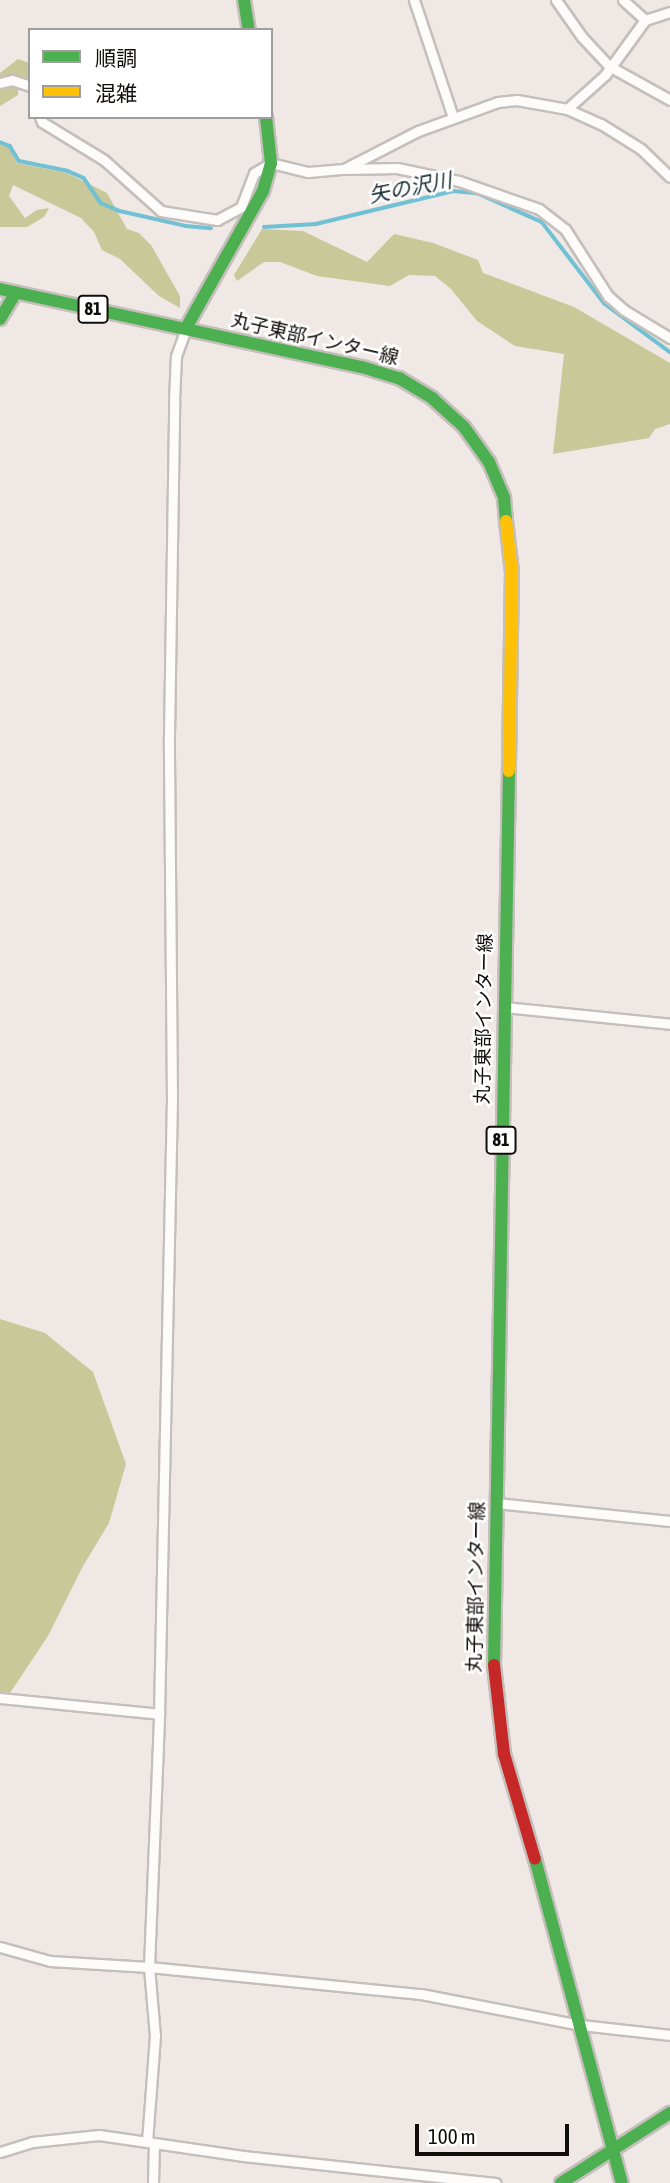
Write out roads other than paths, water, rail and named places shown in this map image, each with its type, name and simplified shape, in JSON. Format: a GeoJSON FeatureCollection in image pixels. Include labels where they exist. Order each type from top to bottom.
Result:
{"type":"FeatureCollection","features":[{"type":"Feature","properties":{"kind":"main road"},"geometry":{"type":"LineString","coordinates":[[244,0],[249,28]]}},
{"type":"Feature","properties":{"kind":"main road"},"geometry":{"type":"LineString","coordinates":[[186,328],[263,191],[271,163],[266,119]]}},
{"type":"Feature","properties":{"kind":"main road","name":"丸子東部インター線"},"geometry":{"type":"LineString","coordinates":[[0,289],[377,370],[399,378],[432,398],[456,417],[495,474],[508,509],[512,545],[493,1654],[499,1726],[622,2183]]}},
{"type":"Feature","properties":{"kind":"main road"},"geometry":{"type":"LineString","coordinates":[[0,319],[16,292]]}},
{"type":"Feature","properties":{"kind":"main road"},"geometry":{"type":"LineString","coordinates":[[561,2183],[670,2113]]}},
{"type":"Feature","properties":{"kind":"street"},"geometry":{"type":"LineString","coordinates":[[414,0],[453,117]]}},
{"type":"Feature","properties":{"kind":"street"},"geometry":{"type":"LineString","coordinates":[[556,0],[582,37],[610,66],[670,100]]}},
{"type":"Feature","properties":{"kind":"street"},"geometry":{"type":"LineString","coordinates":[[623,0],[645,20]]}},
{"type":"Feature","properties":{"kind":"street"},"geometry":{"type":"LineString","coordinates":[[567,109],[605,75],[645,20],[670,12]]}},
{"type":"Feature","properties":{"kind":"street"},"geometry":{"type":"LineString","coordinates":[[0,83],[12,80],[28,85]]}},
{"type":"Feature","properties":{"kind":"street"},"geometry":{"type":"LineString","coordinates":[[344,169],[453,117],[498,102],[517,100],[567,109],[601,124],[640,149],[670,177]]}},
{"type":"Feature","properties":{"kind":"street"},"geometry":{"type":"LineString","coordinates":[[41,119],[104,160],[161,211],[179,215],[217,220],[241,207],[254,173],[271,163],[308,172],[397,168],[458,181],[538,209],[565,229],[608,296],[624,310],[670,338]]}},
{"type":"Feature","properties":{"kind":"street"},"geometry":{"type":"LineString","coordinates":[[153,2183],[151,2143],[155,2036],[149,1967],[159,1714],[172,1099],[169,736],[174,401],[176,356],[186,328]]}},
{"type":"Feature","properties":{"kind":"street"},"geometry":{"type":"LineString","coordinates":[[504,1007],[670,1024]]}},
{"type":"Feature","properties":{"kind":"street"},"geometry":{"type":"LineString","coordinates":[[496,1503],[670,1521]]}},
{"type":"Feature","properties":{"kind":"street"},"geometry":{"type":"LineString","coordinates":[[0,1698],[159,1714]]}},
{"type":"Feature","properties":{"kind":"street"},"geometry":{"type":"LineString","coordinates":[[0,1947],[50,1961],[149,1967],[421,1994],[581,2025],[670,2035]]}},
{"type":"Feature","properties":{"kind":"street"},"geometry":{"type":"LineString","coordinates":[[0,2152],[32,2142],[99,2135],[496,2183]]}},
{"type":"Feature","properties":{"kind":"waterway","name":"矢の沢川"},"geometry":{"type":"LineString","coordinates":[[0,142],[10,146],[19,161],[68,171],[84,178],[101,203],[120,211],[186,226],[211,228]]}},
{"type":"Feature","properties":{"kind":"waterway","name":"矢の沢川"},"geometry":{"type":"LineString","coordinates":[[264,227],[316,224],[453,191],[477,193],[542,222],[605,304],[670,352]]}}]}
